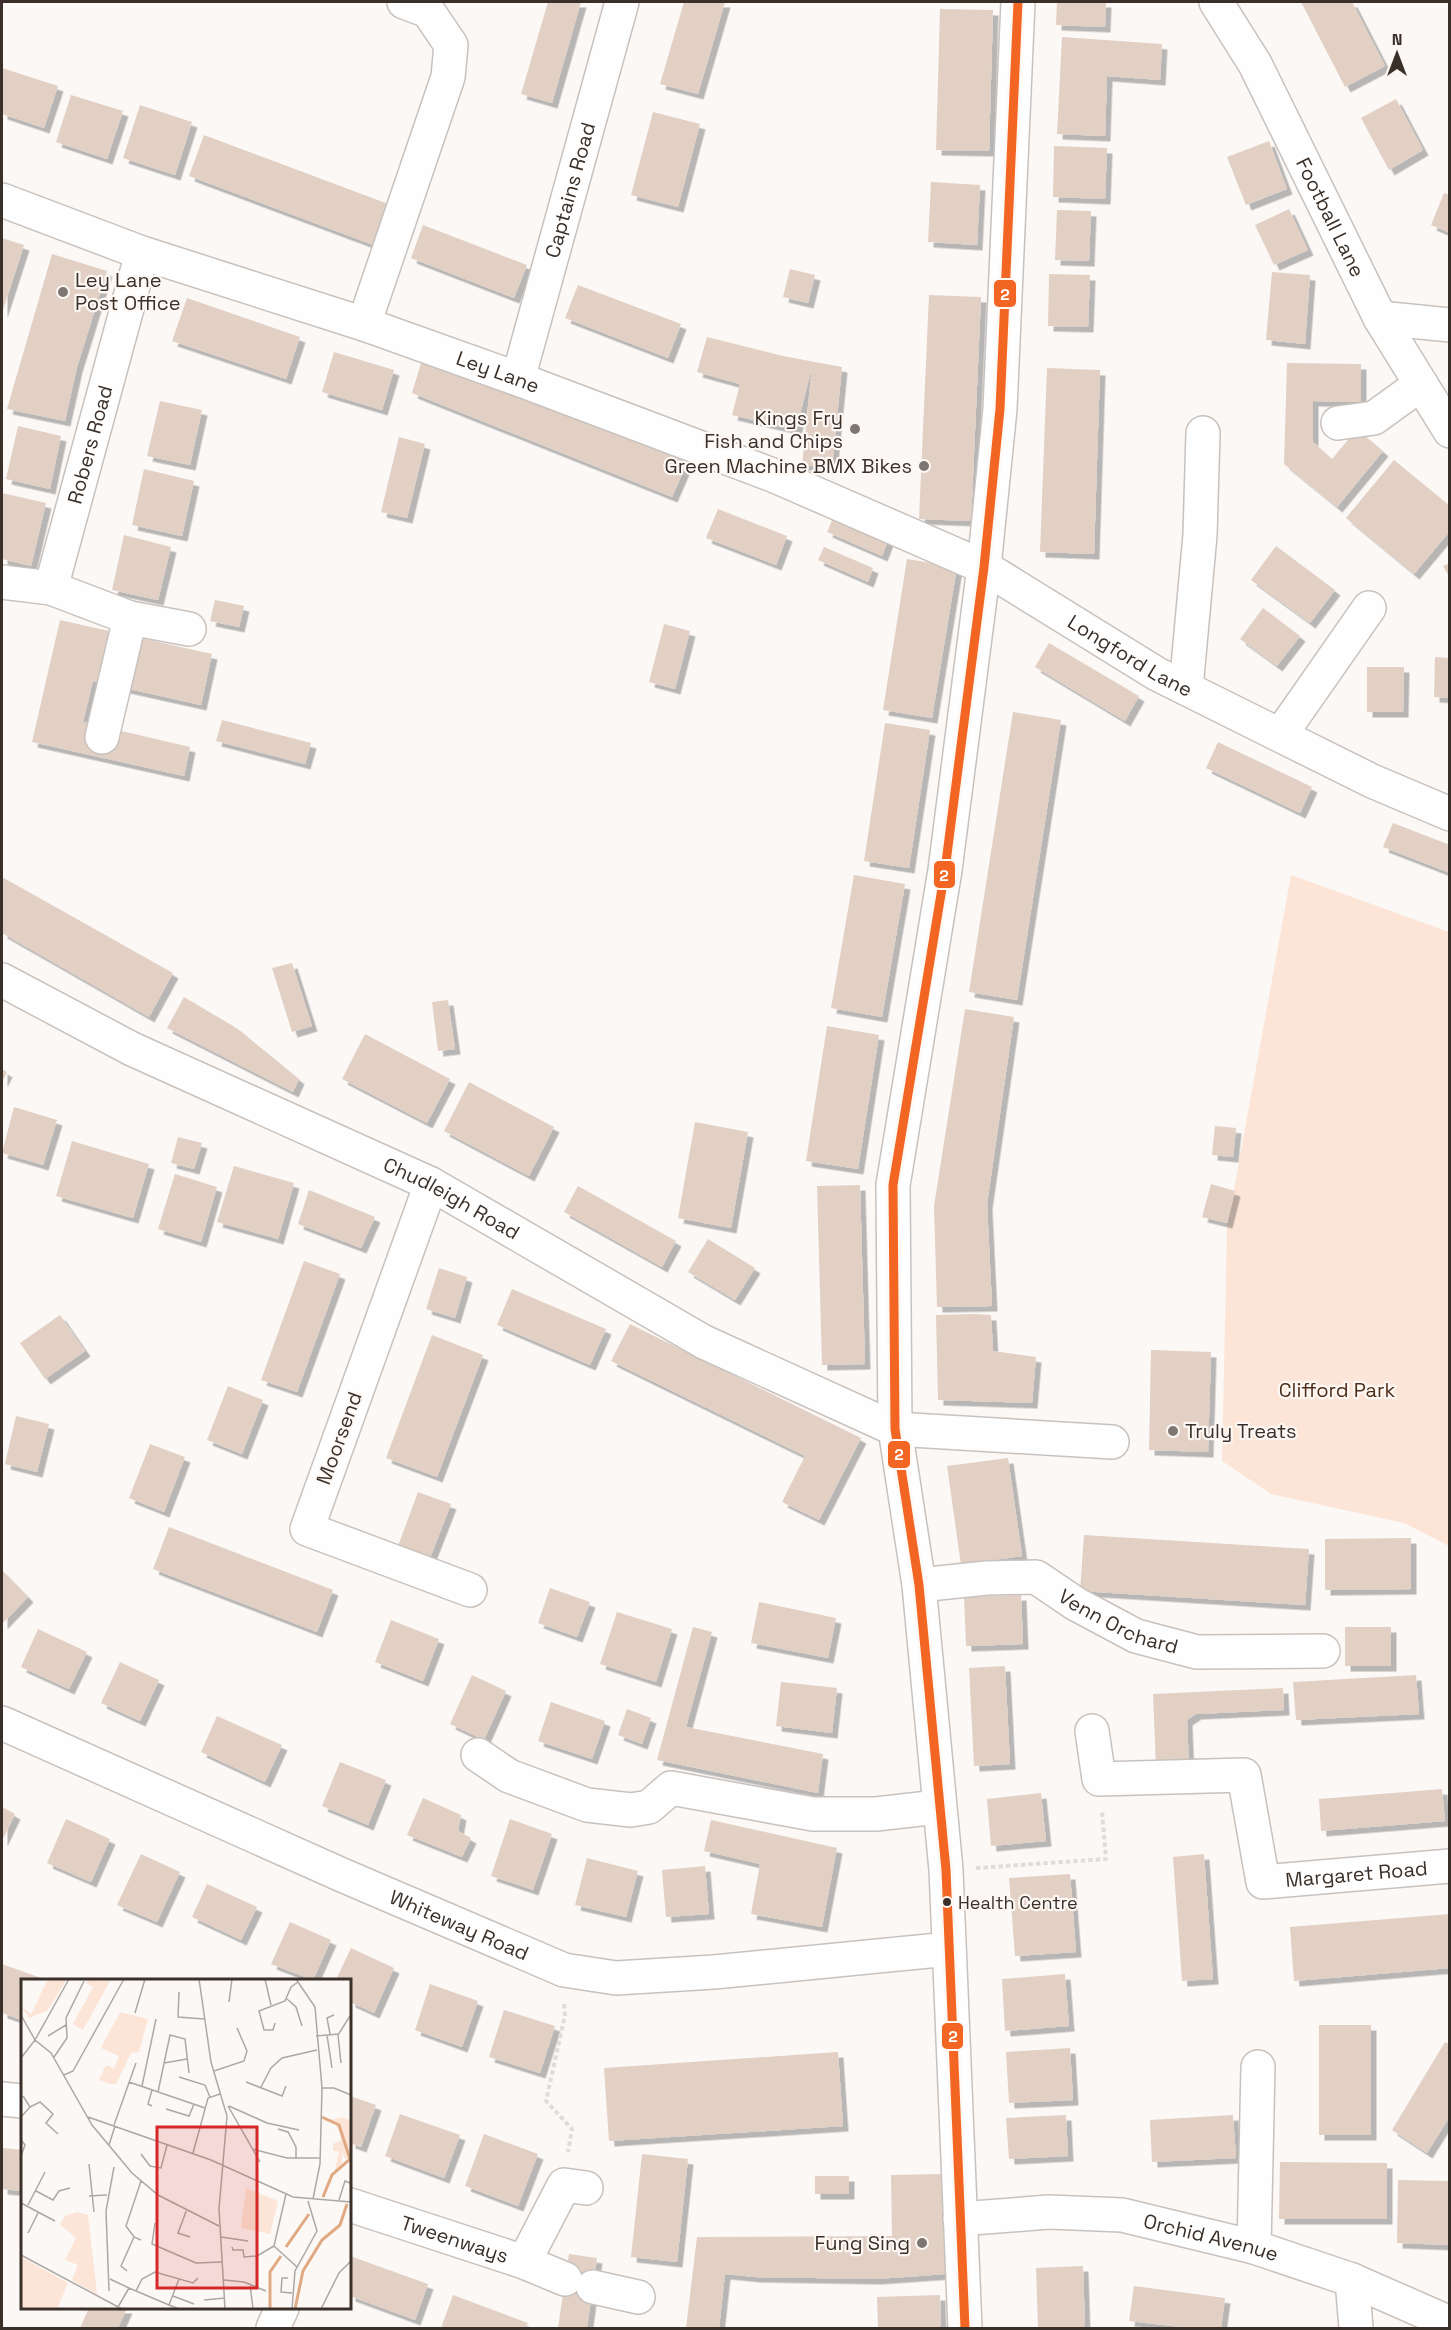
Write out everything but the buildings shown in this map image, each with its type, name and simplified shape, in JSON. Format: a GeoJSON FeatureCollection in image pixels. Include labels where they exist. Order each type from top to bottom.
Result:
{"type":"FeatureCollection","features":[{"type":"Feature","properties":{"kind":"street"},"geometry":{"type":"LineString","coordinates":[[364,324],[448,77],[451,45],[428,11],[404,2]]}},
{"type":"Feature","properties":{"kind":"street","name":"Captains Road"},"geometry":{"type":"LineString","coordinates":[[518,379],[622,2]]}},
{"type":"Feature","properties":{"kind":"street"},"geometry":{"type":"LineString","coordinates":[[965,2328],[946,1870],[938,1807],[918,1585],[895,1429],[893,1185],[945,870],[984,567],[1001,397],[1018,2]]}},
{"type":"Feature","properties":{"kind":"street","name":"Football Lane"},"geometry":{"type":"LineString","coordinates":[[1216,2],[1255,64],[1380,318],[1449,431]]}},
{"type":"Feature","properties":{"kind":"street","name":"Ley Lane"},"geometry":{"type":"LineString","coordinates":[[2,200],[142,253],[364,324],[518,379],[775,476],[984,567]]}},
{"type":"Feature","properties":{"kind":"street","name":"Robers Road"},"geometry":{"type":"LineString","coordinates":[[51,588],[142,253]]}},
{"type":"Feature","properties":{"kind":"street"},"geometry":{"type":"LineString","coordinates":[[1380,318],[1449,325]]}},
{"type":"Feature","properties":{"kind":"street"},"geometry":{"type":"LineString","coordinates":[[1338,423],[1374,418],[1421,384]]}},
{"type":"Feature","properties":{"kind":"street"},"geometry":{"type":"LineString","coordinates":[[1186,688],[1200,535],[1203,433]]}},
{"type":"Feature","properties":{"kind":"street","name":"Longford Lane"},"geometry":{"type":"LineString","coordinates":[[984,567],[1157,674],[1281,734],[1372,782],[1449,814]]}},
{"type":"Feature","properties":{"kind":"street"},"geometry":{"type":"LineString","coordinates":[[2,582],[51,588],[130,618],[189,629]]}},
{"type":"Feature","properties":{"kind":"street"},"geometry":{"type":"LineString","coordinates":[[1281,734],[1369,608]]}},
{"type":"Feature","properties":{"kind":"street"},"geometry":{"type":"LineString","coordinates":[[102,737],[130,618]]}},
{"type":"Feature","properties":{"kind":"street","name":"Chudleigh Road"},"geometry":{"type":"LineString","coordinates":[[2,980],[132,1049],[431,1184],[704,1342],[895,1429]]}},
{"type":"Feature","properties":{"kind":"street","name":"Moorsend"},"geometry":{"type":"LineString","coordinates":[[431,1184],[307,1529],[470,1590]]}},
{"type":"Feature","properties":{"kind":"street"},"geometry":{"type":"LineString","coordinates":[[895,1429],[1112,1442]]}},
{"type":"Feature","properties":{"kind":"street","name":"Venn Orchard"},"geometry":{"type":"LineString","coordinates":[[918,1585],[987,1578],[1036,1577],[1076,1604],[1136,1636],[1197,1652],[1323,1651]]}},
{"type":"Feature","properties":{"kind":"street","name":"Whiteway Road"},"geometry":{"type":"LineString","coordinates":[[2,1723],[342,1875],[564,1970],[616,1978],[949,1949]]}},
{"type":"Feature","properties":{"kind":"street"},"geometry":{"type":"LineString","coordinates":[[1092,1731],[1099,1779]]}},
{"type":"Feature","properties":{"kind":"street"},"geometry":{"type":"LineString","coordinates":[[478,1755],[509,1776],[565,1797],[587,1804],[631,1810],[649,1807],[671,1788],[813,1814],[876,1814],[938,1807]]}},
{"type":"Feature","properties":{"kind":"street","name":"Margaret Road"},"geometry":{"type":"LineString","coordinates":[[1099,1779],[1244,1775],[1263,1882],[1449,1866]]}},
{"type":"Feature","properties":{"kind":"street"},"geometry":{"type":"LineString","coordinates":[[1254,2247],[1258,2067]]}},
{"type":"Feature","properties":{"kind":"street"},"geometry":{"type":"LineString","coordinates":[[2,2099],[21,2101]]}},
{"type":"Feature","properties":{"kind":"street","name":"Tweenways"},"geometry":{"type":"LineString","coordinates":[[351,2205],[524,2262],[575,2187]]}},
{"type":"Feature","properties":{"kind":"street","name":"Orchid Avenue"},"geometry":{"type":"LineString","coordinates":[[960,2219],[1049,2212],[1122,2215],[1254,2247],[1352,2280],[1449,2323]]}},
{"type":"Feature","properties":{"kind":"street"},"geometry":{"type":"LineString","coordinates":[[524,2262],[579,2283],[638,2297]]}},
{"type":"Feature","properties":{"kind":"street"},"geometry":{"type":"LineString","coordinates":[[1352,2280],[1356,2328]]}},
{"type":"Feature","properties":{"kind":"street"},"geometry":{"type":"LineString","coordinates":[[273,2328],[281,2309]]}},
{"type":"Feature","properties":{"kind":"path"},"geometry":{"type":"LineString","coordinates":[[946,1870],[1106,1859],[1099,1779]]}},
{"type":"Feature","properties":{"kind":"path"},"geometry":{"type":"LineString","coordinates":[[564,1970],[565,2015],[546,2101],[572,2129],[575,2187]]}},
{"type":"Feature","properties":{"kind":"green space","name":"Clifford Park"},"geometry":{"type":"Polygon","coordinates":[[[1291,875],[1449,932],[1449,1546],[1404,1523],[1271,1494],[1222,1461],[1227,1228],[1291,875]]]}},
{"type":"Feature","properties":{"kind":"transit line","name":"2"},"geometry":{"type":"LineString","coordinates":[[965,2328],[946,1870],[919,1585],[895,1429],[893,1185],[945,870],[984,567],[1000,409],[1018,2]]}},
{"type":"Feature","properties":{"kind":"place","name":"Ley Lane Post Office"},"geometry":{"type":"Point","coordinates":[63,292]}},
{"type":"Feature","properties":{"kind":"place","name":"Kings Fry Fish and Chips"},"geometry":{"type":"Point","coordinates":[855,429]}},
{"type":"Feature","properties":{"kind":"place","name":"Green Machine BMX Bikes"},"geometry":{"type":"Point","coordinates":[924,466]}},
{"type":"Feature","properties":{"kind":"place","name":"Truly Treats"},"geometry":{"type":"Point","coordinates":[1173,1431]}},
{"type":"Feature","properties":{"kind":"place","name":"Health Centre"},"geometry":{"type":"Point","coordinates":[947,1902]}},
{"type":"Feature","properties":{"kind":"place","name":"Fung Sing"},"geometry":{"type":"Point","coordinates":[922,2243]}}]}
